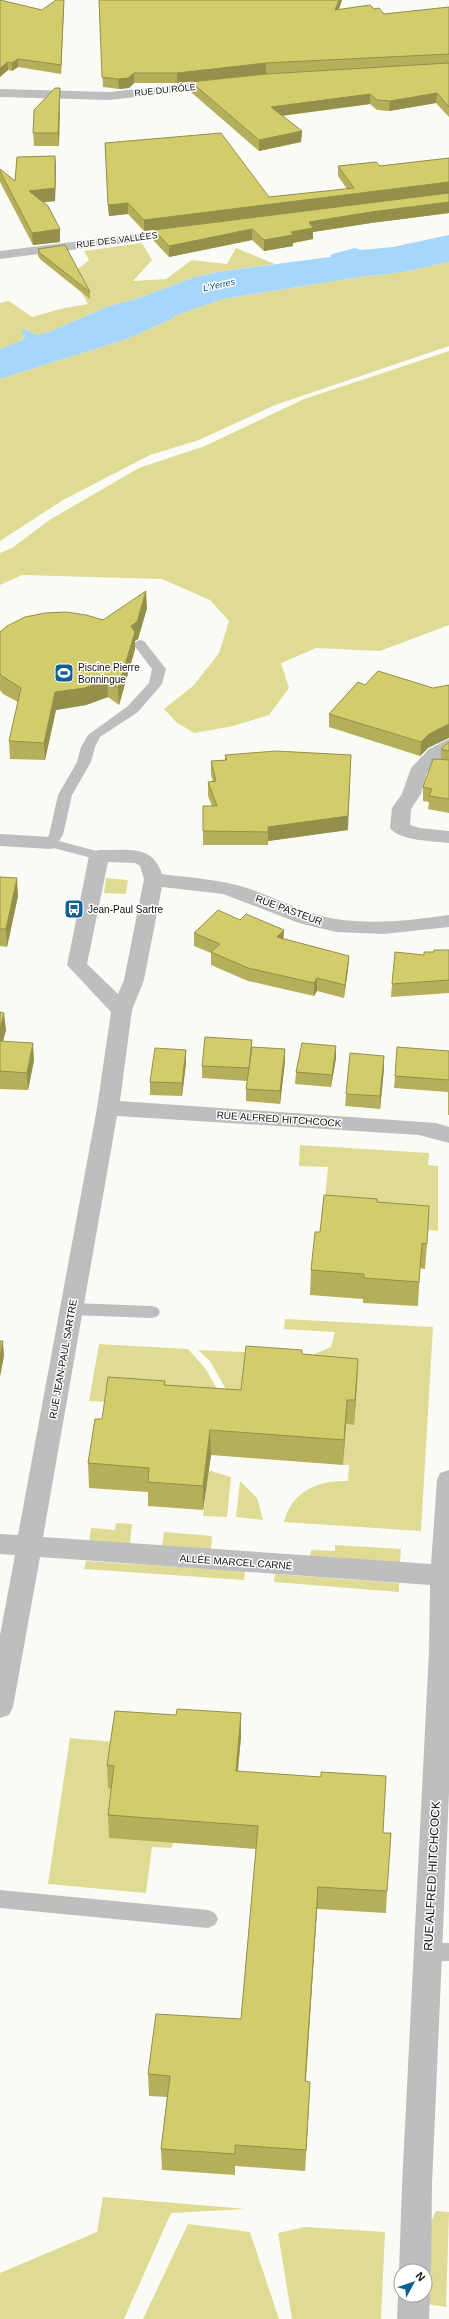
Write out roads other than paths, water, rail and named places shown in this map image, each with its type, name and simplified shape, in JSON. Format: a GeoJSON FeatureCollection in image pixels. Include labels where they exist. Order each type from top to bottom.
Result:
{"type":"FeatureCollection","features":[{"type":"Feature","properties":{"kind":"street","name":"RUE DU RÔLE"},"geometry":{"type":"LineString","coordinates":[[0,93],[109,96],[235,82]]}},
{"type":"Feature","properties":{"kind":"street","name":"RUE DES VALLÉES"},"geometry":{"type":"LineString","coordinates":[[0,255],[197,230]]}},
{"type":"Feature","properties":{"kind":"street"},"geometry":{"type":"LineString","coordinates":[[449,746],[436,753],[419,772],[412,798],[402,808],[400,828],[417,834],[449,836]]}},
{"type":"Feature","properties":{"kind":"street"},"geometry":{"type":"LineString","coordinates":[[0,840],[51,843]]}},
{"type":"Feature","properties":{"kind":"street"},"geometry":{"type":"LineString","coordinates":[[122,1010],[77,965],[99,856],[139,857],[149,863],[154,879]]}},
{"type":"Feature","properties":{"kind":"street","name":"RUE PASTEUR"},"geometry":{"type":"LineString","coordinates":[[154,879],[214,885],[241,892],[318,921],[346,927],[378,930],[449,922]]}},
{"type":"Feature","properties":{"kind":"street","name":"RUE JEAN-PAUL SARTRE"},"geometry":{"type":"LineString","coordinates":[[0,1707],[108,1108],[122,1010],[134,980],[154,879]]}},
{"type":"Feature","properties":{"kind":"street","name":"RUE ALFRED HITCHCOCK"},"geometry":{"type":"LineString","coordinates":[[108,1108],[419,1128],[436,1130],[449,1135]]}},
{"type":"Feature","properties":{"kind":"street","name":"RUE ALFRED HITCHCOCK"},"geometry":{"type":"LineString","coordinates":[[415,2263],[417,2185],[439,1952],[443,1575],[449,1480]]}},
{"type":"Feature","properties":{"kind":"street","name":"ALLÉE MARCEL CARNÉ"},"geometry":{"type":"LineString","coordinates":[[0,1544],[406,1574],[443,1575]]}},
{"type":"Feature","properties":{"kind":"street"},"geometry":{"type":"LineString","coordinates":[[413,2319],[414,2303]]}},
{"type":"Feature","properties":{"kind":"lane"},"geometry":{"type":"LineString","coordinates":[[99,856],[51,843],[56,835],[65,796],[84,762],[88,747],[95,735],[133,709],[155,684],[159,669],[139,644]]}},
{"type":"Feature","properties":{"kind":"lane"},"geometry":{"type":"LineString","coordinates":[[72,1309],[152,1312]]}},
{"type":"Feature","properties":{"kind":"lane"},"geometry":{"type":"LineString","coordinates":[[0,1899],[208,1918]]}},
{"type":"Feature","properties":{"kind":"water","name":"L'Yerres"},"geometry":{"type":"Polygon","coordinates":[[[449,235],[449,262],[404,272],[360,277],[223,299],[174,316],[172,319],[127,339],[0,379],[0,349],[21,341],[25,336],[21,330],[25,329],[37,335],[49,332],[109,306],[136,299],[195,277],[217,272],[330,257],[332,254],[355,248],[361,250],[393,247],[449,235]]]}},
{"type":"Feature","properties":{"kind":"place","name":"Piscine Pierre Bonningue"},"geometry":{"type":"Point","coordinates":[64,673]}},
{"type":"Feature","properties":{"kind":"place","name":"Jean-Paul Sartre"},"geometry":{"type":"Point","coordinates":[74,909]}}]}
